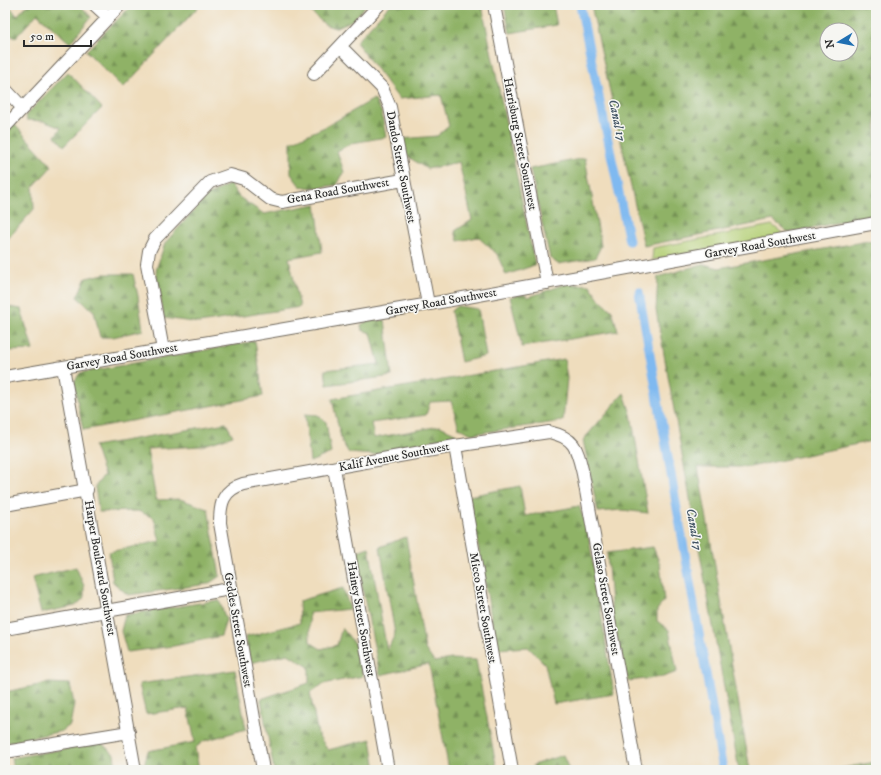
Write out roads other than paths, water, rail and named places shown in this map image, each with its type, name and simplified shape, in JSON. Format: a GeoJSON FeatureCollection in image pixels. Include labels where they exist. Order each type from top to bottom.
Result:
{"type":"FeatureCollection","features":[{"type":"Feature","properties":{"kind":"street"},"geometry":{"type":"LineString","coordinates":[[95,5],[108,17]]}},
{"type":"Feature","properties":{"kind":"street"},"geometry":{"type":"LineString","coordinates":[[5,127],[120,5]]}},
{"type":"Feature","properties":{"kind":"street"},"geometry":{"type":"LineString","coordinates":[[314,74],[379,5]]}},
{"type":"Feature","properties":{"kind":"street","name":"Harrisburg Street Southwest"},"geometry":{"type":"LineString","coordinates":[[494,5],[547,283]]}},
{"type":"Feature","properties":{"kind":"street","name":"Dando Street Southwest"},"geometry":{"type":"LineString","coordinates":[[341,47],[382,88],[390,107],[428,304]]}},
{"type":"Feature","properties":{"kind":"street"},"geometry":{"type":"LineString","coordinates":[[5,89],[23,108]]}},
{"type":"Feature","properties":{"kind":"street","name":"Gena Road Southwest"},"geometry":{"type":"LineString","coordinates":[[163,350],[147,264],[149,251],[156,240],[210,182],[230,175],[244,179],[270,199],[282,202],[403,180]]}},
{"type":"Feature","properties":{"kind":"street","name":"Garvey Road Southwest"},"geometry":{"type":"LineString","coordinates":[[5,377],[547,283],[876,223]]}},
{"type":"Feature","properties":{"kind":"street","name":"Harper Boulevard Southwest"},"geometry":{"type":"LineString","coordinates":[[63,367],[87,490],[136,770]]}},
{"type":"Feature","properties":{"kind":"street","name":"Kalif Avenue Southwest"},"geometry":{"type":"LineString","coordinates":[[228,491],[243,484],[455,446],[539,432],[549,432],[563,435]]}},
{"type":"Feature","properties":{"kind":"street","name":"Gelaso Street Southwest"},"geometry":{"type":"LineString","coordinates":[[563,435],[577,450],[583,474],[636,770]]}},
{"type":"Feature","properties":{"kind":"street","name":"Micco Street Southwest"},"geometry":{"type":"LineString","coordinates":[[455,446],[512,770]]}},
{"type":"Feature","properties":{"kind":"street","name":"Hainey Street Southwest"},"geometry":{"type":"LineString","coordinates":[[334,468],[388,770]]}},
{"type":"Feature","properties":{"kind":"street"},"geometry":{"type":"LineString","coordinates":[[5,504],[87,490]]}},
{"type":"Feature","properties":{"kind":"street","name":"Geddes Street Southwest"},"geometry":{"type":"LineString","coordinates":[[228,491],[220,507],[220,523],[230,589],[263,770]]}},
{"type":"Feature","properties":{"kind":"street"},"geometry":{"type":"LineString","coordinates":[[5,629],[230,589]]}},
{"type":"Feature","properties":{"kind":"street"},"geometry":{"type":"LineString","coordinates":[[5,752],[129,732]]}},
{"type":"Feature","properties":{"kind":"waterway","name":"Canal 17"},"geometry":{"type":"LineString","coordinates":[[580,5],[629,241]]}},
{"type":"Feature","properties":{"kind":"waterway","name":"Canal 17"},"geometry":{"type":"LineString","coordinates":[[639,292],[723,770]]}}]}
